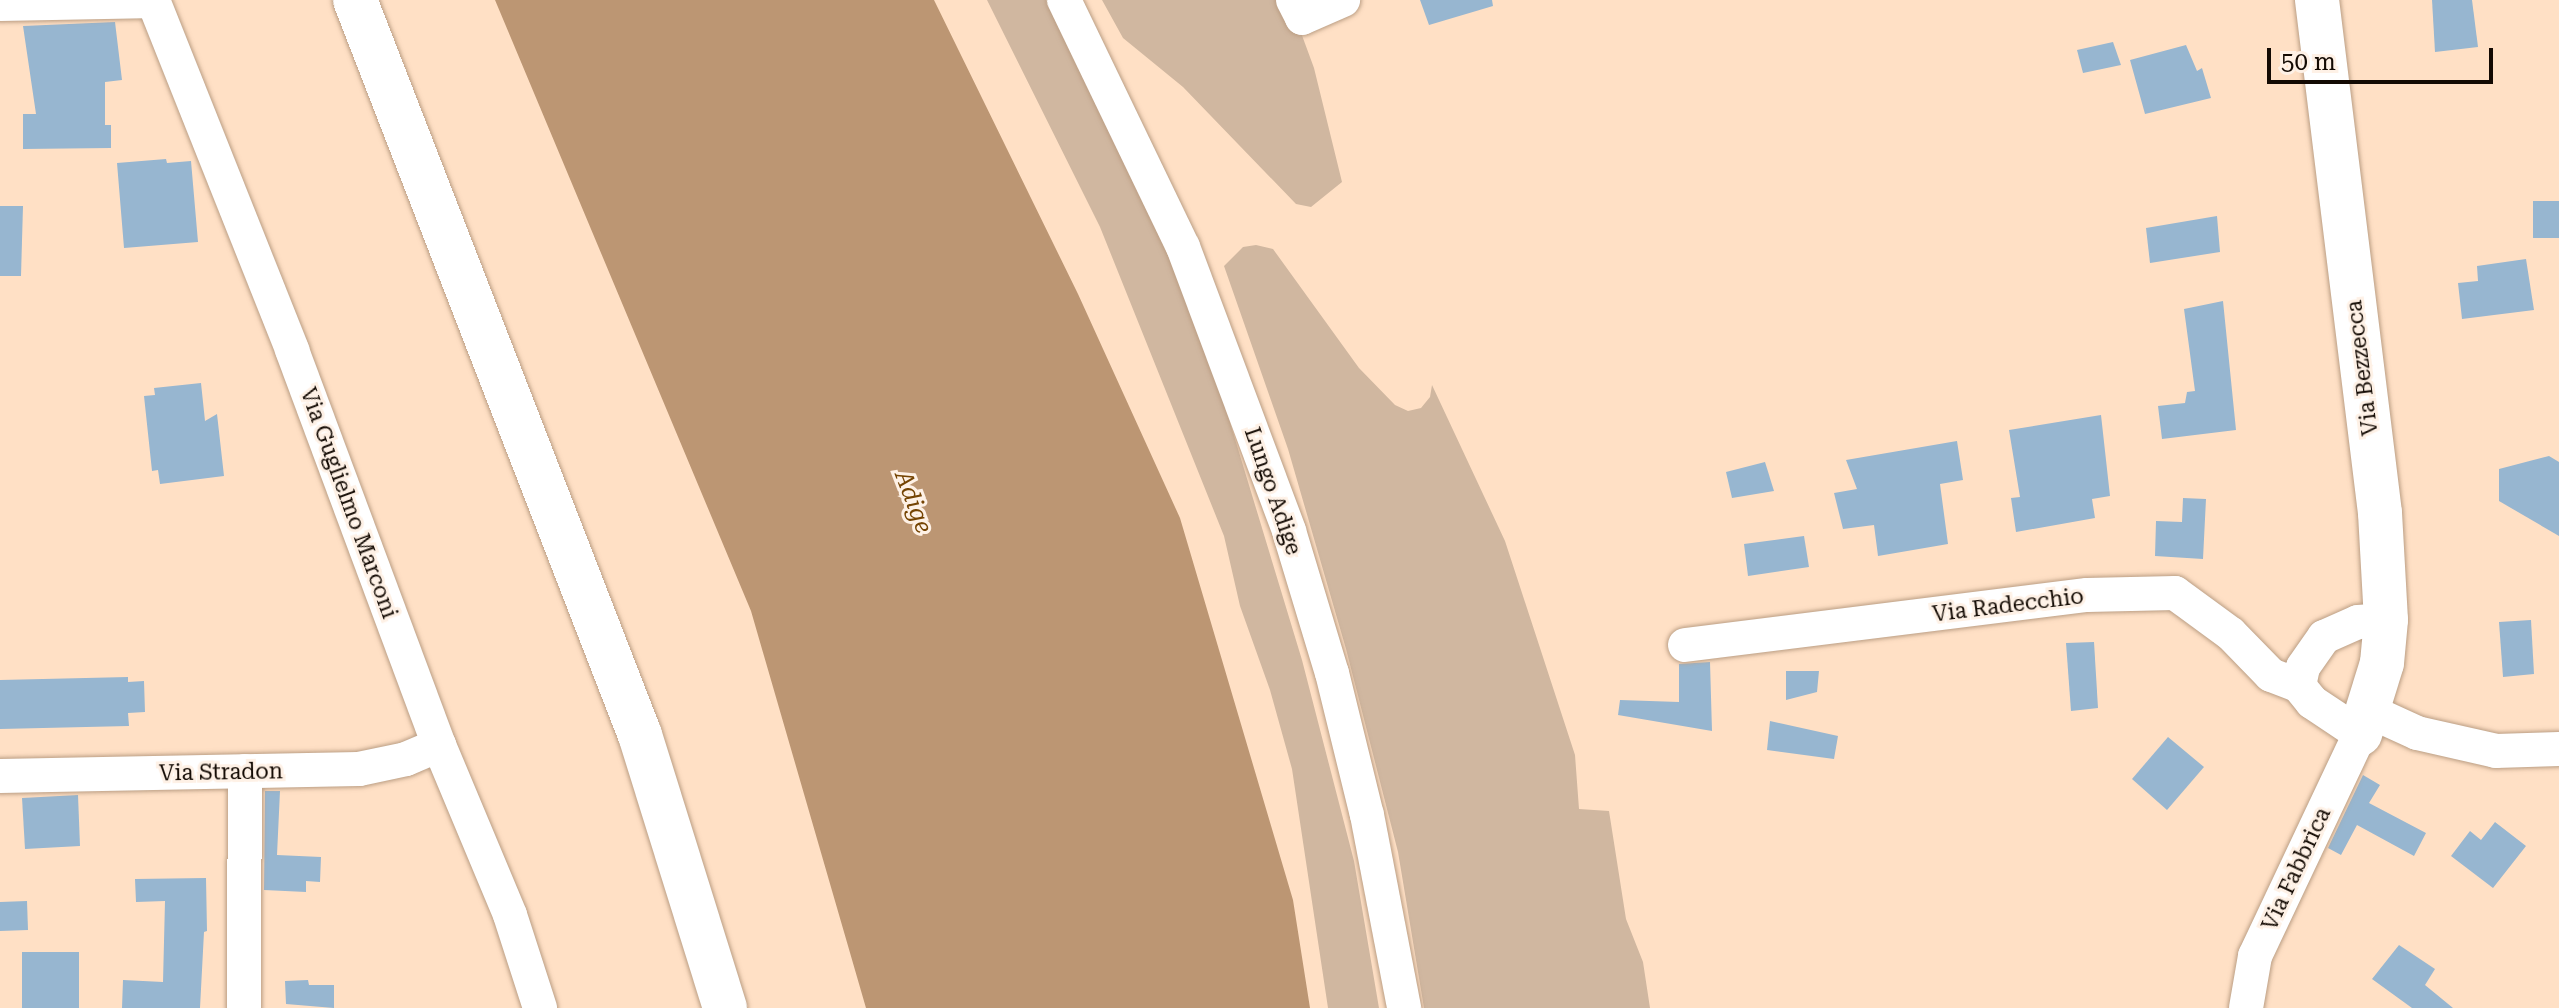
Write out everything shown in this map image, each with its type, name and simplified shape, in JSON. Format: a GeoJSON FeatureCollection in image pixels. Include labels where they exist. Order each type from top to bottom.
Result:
{"type":"FeatureCollection","features":[{"type":"Feature","properties":{"kind":"main road"},"geometry":{"type":"LineString","coordinates":[[355,0],[640,735],[725,1008]]}},
{"type":"Feature","properties":{"kind":"main road","name":"Via Bezzecca"},"geometry":{"type":"LineString","coordinates":[[2317,0],[2380,513],[2386,620],[2382,663],[2364,723]]}},
{"type":"Feature","properties":{"kind":"street"},"geometry":{"type":"LineString","coordinates":[[0,4],[153,0]]}},
{"type":"Feature","properties":{"kind":"street","name":"Via Guglielmo Marconi"},"geometry":{"type":"LineString","coordinates":[[153,0],[292,350],[439,745],[510,915],[540,1008]]}},
{"type":"Feature","properties":{"kind":"street","name":"Lungo Adige"},"geometry":{"type":"LineString","coordinates":[[1064,0],[1183,247],[1289,531],[1332,673],[1367,815],[1404,1008]]}},
{"type":"Feature","properties":{"kind":"street"},"geometry":{"type":"LineString","coordinates":[[1293,0],[1302,18],[1343,0]]}},
{"type":"Feature","properties":{"kind":"street","name":"Via Radecchio"},"geometry":{"type":"LineString","coordinates":[[1685,645],[2087,595],[2175,593],[2231,634],[2271,675],[2299,686],[2312,702],[2364,723],[2496,751],[2559,749]]}},
{"type":"Feature","properties":{"kind":"street"},"geometry":{"type":"LineString","coordinates":[[2299,686],[2303,667],[2324,637],[2358,622],[2386,620]]}},
{"type":"Feature","properties":{"kind":"street","name":"Via Fabbrica"},"geometry":{"type":"LineString","coordinates":[[2246,1008],[2255,956],[2364,723]]}},
{"type":"Feature","properties":{"kind":"street","name":"Via Stradon"},"geometry":{"type":"LineString","coordinates":[[0,776],[359,769],[406,759],[439,745]]}},
{"type":"Feature","properties":{"kind":"street"},"geometry":{"type":"LineString","coordinates":[[244,1008],[245,771]]}},
{"type":"Feature","properties":{"kind":"shaded area"},"geometry":{"type":"Polygon","coordinates":[[[987,0],[1052,0],[1137,179],[1212,363],[1302,660],[1354,861],[1379,1008],[1328,1008],[1292,769],[1270,690],[1240,606],[1224,536],[1100,227],[987,0]]]}},
{"type":"Feature","properties":{"kind":"shaded area"},"geometry":{"type":"Polygon","coordinates":[[[1102,0],[1289,0],[1314,68],[1342,182],[1311,207],[1296,204],[1183,87],[1123,38],[1102,0]]]}},
{"type":"Feature","properties":{"kind":"shaded area"},"geometry":{"type":"Polygon","coordinates":[[[1256,245],[1273,249],[1359,368],[1395,405],[1408,411],[1421,408],[1430,397],[1432,385],[1505,541],[1575,755],[1579,809],[1609,811],[1626,919],[1643,962],[1650,1008],[1424,1008],[1398,852],[1346,649],[1288,449],[1224,266],[1243,247],[1256,245]]]}},
{"type":"Feature","properties":{"kind":"water","name":"Adige"},"geometry":{"type":"Polygon","coordinates":[[[495,0],[934,0],[1078,294],[1180,518],[1293,900],[1310,1008],[866,1008],[751,611],[495,0]]]}},
{"type":"Feature","properties":{"kind":"building"},"geometry":{"type":"Polygon","coordinates":[[[1420,0],[1492,0],[1493,6],[1429,25],[1420,0]]]}},
{"type":"Feature","properties":{"kind":"building"},"geometry":{"type":"Polygon","coordinates":[[[2432,0],[2472,0],[2478,47],[2435,52],[2432,0]]]}},
{"type":"Feature","properties":{"kind":"building"},"geometry":{"type":"Polygon","coordinates":[[[115,22],[122,80],[105,82],[105,125],[111,125],[111,148],[23,149],[23,114],[36,114],[23,26],[115,22]]]}},
{"type":"Feature","properties":{"kind":"building"},"geometry":{"type":"Polygon","coordinates":[[[2113,42],[2121,65],[2083,73],[2077,50],[2113,42]]]}},
{"type":"Feature","properties":{"kind":"building"},"geometry":{"type":"Polygon","coordinates":[[[2186,45],[2197,71],[2202,68],[2211,98],[2145,114],[2130,60],[2186,45]]]}},
{"type":"Feature","properties":{"kind":"building"},"geometry":{"type":"Polygon","coordinates":[[[166,159],[167,163],[191,161],[198,242],[124,248],[117,163],[166,159]]]}},
{"type":"Feature","properties":{"kind":"building"},"geometry":{"type":"Polygon","coordinates":[[[2533,201],[2559,201],[2559,238],[2533,238],[2533,201]]]}},
{"type":"Feature","properties":{"kind":"building"},"geometry":{"type":"Polygon","coordinates":[[[0,206],[23,206],[21,276],[0,276],[0,206]]]}},
{"type":"Feature","properties":{"kind":"building"},"geometry":{"type":"Polygon","coordinates":[[[2217,216],[2220,252],[2150,263],[2146,228],[2217,216]]]}},
{"type":"Feature","properties":{"kind":"building"},"geometry":{"type":"Polygon","coordinates":[[[2526,259],[2534,310],[2462,319],[2458,283],[2478,281],[2477,266],[2526,259]]]}},
{"type":"Feature","properties":{"kind":"building"},"geometry":{"type":"Polygon","coordinates":[[[2223,301],[2236,430],[2162,439],[2158,406],[2185,403],[2187,392],[2195,391],[2184,309],[2223,301]]]}},
{"type":"Feature","properties":{"kind":"building"},"geometry":{"type":"Polygon","coordinates":[[[201,383],[205,421],[217,414],[224,476],[160,484],[158,470],[152,471],[144,396],[155,395],[154,388],[201,383]]]}},
{"type":"Feature","properties":{"kind":"building"},"geometry":{"type":"Polygon","coordinates":[[[2101,415],[2110,496],[2092,499],[2095,518],[2016,532],[2011,498],[2020,497],[2009,430],[2101,415]]]}},
{"type":"Feature","properties":{"kind":"building"},"geometry":{"type":"Polygon","coordinates":[[[1957,441],[1963,480],[1940,484],[1948,544],[1878,556],[1874,525],[1843,529],[1834,493],[1857,489],[1846,460],[1957,441]]]}},
{"type":"Feature","properties":{"kind":"building"},"geometry":{"type":"Polygon","coordinates":[[[2549,456],[2559,462],[2559,536],[2499,501],[2499,469],[2549,456]]]}},
{"type":"Feature","properties":{"kind":"building"},"geometry":{"type":"Polygon","coordinates":[[[1765,462],[1774,491],[1732,498],[1726,472],[1765,462]]]}},
{"type":"Feature","properties":{"kind":"building"},"geometry":{"type":"Polygon","coordinates":[[[2183,498],[2206,499],[2203,559],[2155,556],[2156,521],[2182,522],[2183,498]]]}},
{"type":"Feature","properties":{"kind":"building"},"geometry":{"type":"Polygon","coordinates":[[[1804,536],[1809,567],[1748,576],[1744,544],[1804,536]]]}},
{"type":"Feature","properties":{"kind":"building"},"geometry":{"type":"Polygon","coordinates":[[[2531,620],[2534,674],[2503,677],[2499,622],[2531,620]]]}},
{"type":"Feature","properties":{"kind":"building"},"geometry":{"type":"Polygon","coordinates":[[[2094,642],[2098,708],[2071,711],[2066,643],[2094,642]]]}},
{"type":"Feature","properties":{"kind":"building"},"geometry":{"type":"Polygon","coordinates":[[[1710,662],[1712,731],[1618,715],[1620,700],[1679,702],[1679,664],[1710,662]]]}},
{"type":"Feature","properties":{"kind":"building"},"geometry":{"type":"Polygon","coordinates":[[[1786,671],[1819,671],[1817,692],[1786,700],[1786,671]]]}},
{"type":"Feature","properties":{"kind":"building"},"geometry":{"type":"Polygon","coordinates":[[[128,677],[128,682],[144,681],[145,712],[128,713],[129,726],[0,729],[0,680],[128,677]]]}},
{"type":"Feature","properties":{"kind":"building"},"geometry":{"type":"Polygon","coordinates":[[[1770,721],[1838,736],[1834,759],[1767,750],[1770,721]]]}},
{"type":"Feature","properties":{"kind":"building"},"geometry":{"type":"Polygon","coordinates":[[[2168,737],[2204,767],[2167,810],[2132,779],[2168,737]]]}},
{"type":"Feature","properties":{"kind":"building"},"geometry":{"type":"Polygon","coordinates":[[[2363,775],[2380,785],[2369,803],[2426,833],[2414,856],[2357,825],[2341,855],[2328,848],[2363,775]]]}},
{"type":"Feature","properties":{"kind":"building"},"geometry":{"type":"Polygon","coordinates":[[[265,791],[280,791],[277,855],[321,857],[320,882],[306,881],[306,892],[264,890],[265,791]]]}},
{"type":"Feature","properties":{"kind":"building"},"geometry":{"type":"Polygon","coordinates":[[[78,795],[80,846],[25,849],[22,798],[78,795]]]}},
{"type":"Feature","properties":{"kind":"building"},"geometry":{"type":"Polygon","coordinates":[[[2495,822],[2526,846],[2493,888],[2451,856],[2470,831],[2481,840],[2495,822]]]}},
{"type":"Feature","properties":{"kind":"building"},"geometry":{"type":"Polygon","coordinates":[[[206,878],[207,931],[204,932],[200,1008],[122,1008],[123,980],[163,982],[165,901],[136,902],[135,879],[206,878]]]}},
{"type":"Feature","properties":{"kind":"building"},"geometry":{"type":"Polygon","coordinates":[[[27,901],[28,930],[0,931],[0,902],[27,901]]]}},
{"type":"Feature","properties":{"kind":"building"},"geometry":{"type":"Polygon","coordinates":[[[2399,945],[2435,969],[2425,985],[2453,1008],[2412,1008],[2372,979],[2399,945]]]}},
{"type":"Feature","properties":{"kind":"building"},"geometry":{"type":"Polygon","coordinates":[[[22,952],[79,952],[79,1008],[22,1008],[22,952]]]}},
{"type":"Feature","properties":{"kind":"building"},"geometry":{"type":"Polygon","coordinates":[[[308,980],[309,985],[334,985],[334,1008],[286,1004],[285,981],[308,980]]]}}]}
